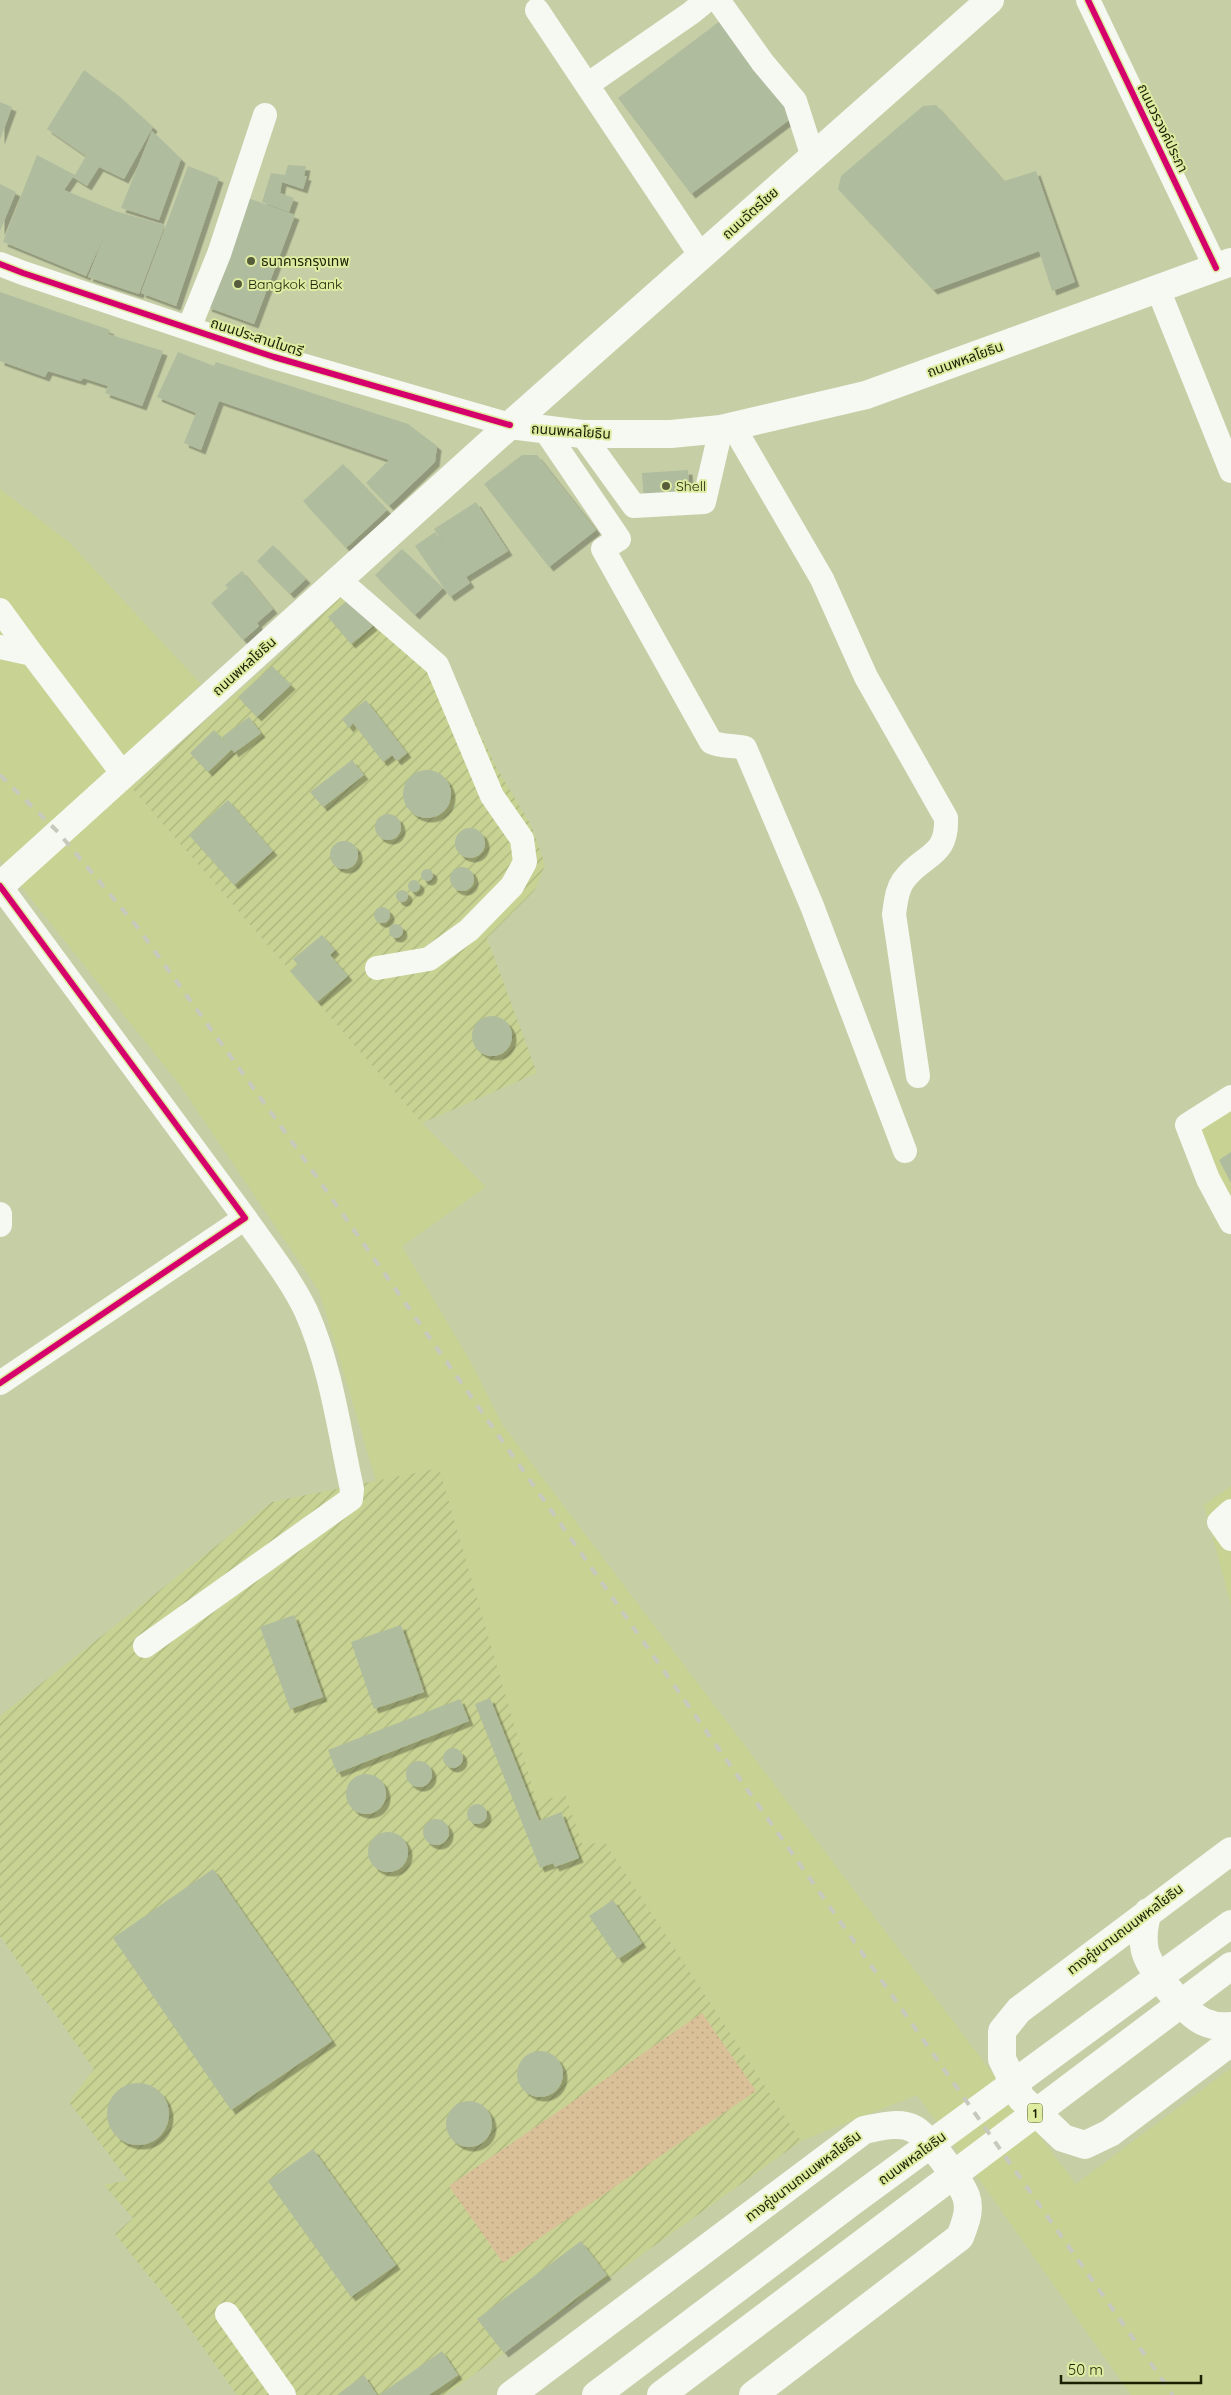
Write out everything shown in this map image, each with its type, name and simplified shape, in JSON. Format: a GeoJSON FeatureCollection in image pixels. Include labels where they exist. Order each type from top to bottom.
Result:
{"type":"FeatureCollection","features":[{"type":"Feature","properties":{"kind":"main road","name":"ถนนฉัตรไชย"},"geometry":{"type":"LineString","coordinates":[[510,425],[990,0]]}},
{"type":"Feature","properties":{"kind":"main road","name":"ถนนพหลโยธิน"},"geometry":{"type":"LineString","coordinates":[[0,886],[510,425],[582,434],[671,434],[727,428],[866,395],[1223,265]]}},
{"type":"Feature","properties":{"kind":"main road","name":"ทางคู่ขนานถนนพหลโยธิน"},"geometry":{"type":"LineString","coordinates":[[1231,1851],[1019,2010],[1002,2031],[1002,2058],[1021,2098],[1063,2138],[1085,2144],[1110,2133],[1231,2042]]}},
{"type":"Feature","properties":{"kind":"main road"},"geometry":{"type":"LineString","coordinates":[[1148,1912],[1144,1939],[1145,1951],[1150,1963],[1170,1990],[1195,2017],[1220,2027],[1231,2026]]}},
{"type":"Feature","properties":{"kind":"main road","name":"ถนนพหลโยธิน"},"geometry":{"type":"LineString","coordinates":[[596,2395],[853,2201],[1231,1924]]}},
{"type":"Feature","properties":{"kind":"main road","name":"1"},"geometry":{"type":"LineString","coordinates":[[661,2395],[1231,1966]]}},
{"type":"Feature","properties":{"kind":"main road","name":"ทางคู่ขนานถนนพหลโยธิน"},"geometry":{"type":"LineString","coordinates":[[511,2395],[864,2130],[893,2125],[914,2128],[941,2157],[966,2197],[968,2218],[960,2237],[753,2395]]}},
{"type":"Feature","properties":{"kind":"street"},"geometry":{"type":"LineString","coordinates":[[587,85],[691,14],[706,0]]}},
{"type":"Feature","properties":{"kind":"street"},"geometry":{"type":"LineString","coordinates":[[718,0],[763,63],[795,101],[813,157]]}},
{"type":"Feature","properties":{"kind":"street","name":"ถนนวรวงค์ประภา"},"geometry":{"type":"LineString","coordinates":[[1088,0],[1223,265]]}},
{"type":"Feature","properties":{"kind":"street"},"geometry":{"type":"LineString","coordinates":[[537,10],[701,256]]}},
{"type":"Feature","properties":{"kind":"street"},"geometry":{"type":"LineString","coordinates":[[188,328],[219,254],[265,115]]}},
{"type":"Feature","properties":{"kind":"street","name":"ถนนประสานไมตรี"},"geometry":{"type":"LineString","coordinates":[[0,264],[274,357],[510,425]]}},
{"type":"Feature","properties":{"kind":"street"},"geometry":{"type":"LineString","coordinates":[[1158,289],[1231,472]]}},
{"type":"Feature","properties":{"kind":"street"},"geometry":{"type":"LineString","coordinates":[[598,508],[704,502],[727,428]]}},
{"type":"Feature","properties":{"kind":"street"},"geometry":{"type":"LineString","coordinates":[[727,428],[822,579],[866,677],[946,818],[944,841],[934,854],[915,868],[903,881],[897,892],[894,914],[918,1076]]}},
{"type":"Feature","properties":{"kind":"street"},"geometry":{"type":"LineString","coordinates":[[545,430],[619,539],[603,549],[711,742],[720,746],[734,745],[745,748],[812,906],[905,1151]]}},
{"type":"Feature","properties":{"kind":"street"},"geometry":{"type":"LineString","coordinates":[[582,434],[634,506]]}},
{"type":"Feature","properties":{"kind":"street"},"geometry":{"type":"LineString","coordinates":[[339,580],[437,665],[492,796],[522,839],[525,862],[512,886],[469,930],[429,959],[377,968]]}},
{"type":"Feature","properties":{"kind":"street"},"geometry":{"type":"LineString","coordinates":[[0,610],[123,774]]}},
{"type":"Feature","properties":{"kind":"street"},"geometry":{"type":"LineString","coordinates":[[0,647],[32,654]]}},
{"type":"Feature","properties":{"kind":"street"},"geometry":{"type":"LineString","coordinates":[[0,886],[245,1218],[282,1272],[305,1311],[324,1362],[352,1489],[350,1499],[145,1646]]}},
{"type":"Feature","properties":{"kind":"street"},"geometry":{"type":"LineString","coordinates":[[1231,1097],[1187,1125],[1208,1179],[1231,1222]]}},
{"type":"Feature","properties":{"kind":"street"},"geometry":{"type":"LineString","coordinates":[[0,1214],[0,1225]]}},
{"type":"Feature","properties":{"kind":"street"},"geometry":{"type":"LineString","coordinates":[[0,1383],[245,1218]]}},
{"type":"Feature","properties":{"kind":"street"},"geometry":{"type":"LineString","coordinates":[[1231,1511],[1219,1522],[1231,1539]]}},
{"type":"Feature","properties":{"kind":"street"},"geometry":{"type":"LineString","coordinates":[[227,2314],[284,2395]]}},
{"type":"Feature","properties":{"kind":"shaded area"},"geometry":{"type":"Polygon","coordinates":[[[0,489],[70,543],[201,684],[120,760],[131,787],[422,1123],[486,1187],[402,1246],[469,1359],[502,1424],[1076,2184],[1231,2068],[1231,2395],[1131,2395],[996,2203],[917,2095],[801,2141],[604,1841],[584,1846],[537,1804],[439,1468],[376,1481],[319,1291],[179,1084],[0,860],[0,489]]]}},
{"type":"Feature","properties":{"kind":"shaded area"},"geometry":{"type":"Polygon","coordinates":[[[356,583],[443,655],[495,765],[532,827],[545,865],[535,890],[487,938],[537,1073],[422,1123],[131,787],[276,658],[356,583]]]}},
{"type":"Feature","properties":{"kind":"shaded area"},"geometry":{"type":"Polygon","coordinates":[[[1231,1097],[1231,1222],[1187,1125],[1231,1097]]]}},
{"type":"Feature","properties":{"kind":"shaded area"},"geometry":{"type":"Polygon","coordinates":[[[439,1468],[537,1803],[565,1794],[583,1846],[604,1841],[801,2141],[445,2395],[237,2395],[177,2311],[115,2234],[133,2218],[104,2185],[128,2180],[69,2102],[94,2069],[0,1936],[0,1716],[272,1502],[439,1468]]]}},
{"type":"Feature","properties":{"kind":"shaded area"},"geometry":{"type":"Polygon","coordinates":[[[1231,1486],[1231,1605],[1204,1505],[1231,1486]]]}},
{"type":"Feature","properties":{"kind":"shaded area"},"geometry":{"type":"Polygon","coordinates":[[[702,2013],[756,2091],[503,2263],[449,2186],[702,2013]]]}},
{"type":"Feature","properties":{"kind":"building"},"geometry":{"type":"Polygon","coordinates":[[[720,21],[793,117],[691,194],[618,98],[720,21]]]}},
{"type":"Feature","properties":{"kind":"building"},"geometry":{"type":"Polygon","coordinates":[[[84,70],[120,97],[153,127],[124,179],[99,167],[87,186],[73,177],[64,190],[115,211],[165,225],[139,294],[88,277],[105,234],[86,276],[3,242],[37,155],[75,175],[86,156],[47,129],[84,70]]]}},
{"type":"Feature","properties":{"kind":"building"},"geometry":{"type":"Polygon","coordinates":[[[0,102],[12,107],[0,140],[0,102]]]}},
{"type":"Feature","properties":{"kind":"building"},"geometry":{"type":"Polygon","coordinates":[[[936,105],[1004,181],[1036,171],[1075,282],[1052,291],[1039,251],[933,290],[838,189],[841,176],[923,106],[936,105]]]}},
{"type":"Feature","properties":{"kind":"building"},"geometry":{"type":"Polygon","coordinates":[[[152,131],[181,159],[159,220],[121,208],[152,131]]]}},
{"type":"Feature","properties":{"kind":"building"},"geometry":{"type":"Polygon","coordinates":[[[288,165],[306,166],[304,176],[307,176],[303,189],[282,182],[280,193],[294,198],[289,212],[262,202],[271,173],[285,175],[288,165]]]}},
{"type":"Feature","properties":{"kind":"building"},"geometry":{"type":"Polygon","coordinates":[[[188,166],[219,178],[176,306],[141,293],[188,166]]]}},
{"type":"Feature","properties":{"kind":"building"},"geometry":{"type":"Polygon","coordinates":[[[0,184],[16,192],[0,231],[0,184]]]}},
{"type":"Feature","properties":{"kind":"building","name":"ธนาคารกรุงเทพ"},"geometry":{"type":"Polygon","coordinates":[[[248,198],[295,215],[254,324],[207,307],[248,198]]]}},
{"type":"Feature","properties":{"kind":"building"},"geometry":{"type":"Polygon","coordinates":[[[0,292],[110,330],[108,334],[163,351],[142,406],[105,393],[108,386],[83,378],[81,381],[48,371],[45,377],[0,361],[0,292]]]}},
{"type":"Feature","properties":{"kind":"building"},"geometry":{"type":"Polygon","coordinates":[[[178,352],[214,366],[216,362],[408,424],[437,446],[435,462],[389,506],[366,483],[389,460],[219,401],[201,450],[184,443],[196,413],[157,397],[178,352]]]}},
{"type":"Feature","properties":{"kind":"building"},"geometry":{"type":"Polygon","coordinates":[[[522,455],[537,455],[596,530],[549,567],[484,484],[522,455]]]}},
{"type":"Feature","properties":{"kind":"building"},"geometry":{"type":"Polygon","coordinates":[[[343,464],[387,510],[346,548],[303,501],[343,464]]]}},
{"type":"Feature","properties":{"kind":"building","name":"Shell"},"geometry":{"type":"Polygon","coordinates":[[[688,470],[690,499],[644,502],[642,473],[688,470]]]}},
{"type":"Feature","properties":{"kind":"building"},"geometry":{"type":"Polygon","coordinates":[[[476,502],[508,551],[466,577],[470,583],[450,597],[415,546],[435,532],[446,547],[434,529],[476,502]]]}},
{"type":"Feature","properties":{"kind":"building"},"geometry":{"type":"Polygon","coordinates":[[[273,545],[306,579],[290,594],[257,561],[273,545]]]}},
{"type":"Feature","properties":{"kind":"building"},"geometry":{"type":"Polygon","coordinates":[[[402,549],[443,588],[415,615],[375,575],[402,549]]]}},
{"type":"Feature","properties":{"kind":"building"},"geometry":{"type":"Polygon","coordinates":[[[242,571],[273,609],[257,623],[259,626],[243,640],[211,603],[228,588],[225,585],[242,571]]]}},
{"type":"Feature","properties":{"kind":"building"},"geometry":{"type":"Polygon","coordinates":[[[350,598],[373,626],[351,644],[328,617],[350,598]]]}},
{"type":"Feature","properties":{"kind":"building"},"geometry":{"type":"Polygon","coordinates":[[[272,666],[291,685],[257,717],[238,697],[272,666]]]}},
{"type":"Feature","properties":{"kind":"building"},"geometry":{"type":"Polygon","coordinates":[[[366,700],[407,753],[397,761],[392,755],[383,762],[353,723],[349,728],[342,719],[366,700]]]}},
{"type":"Feature","properties":{"kind":"building"},"geometry":{"type":"Polygon","coordinates":[[[249,717],[261,733],[234,753],[232,749],[208,772],[190,753],[214,730],[228,745],[222,737],[249,717]]]}},
{"type":"Feature","properties":{"kind":"building"},"geometry":{"type":"Polygon","coordinates":[[[352,760],[364,775],[323,807],[310,792],[352,760]]]}},
{"type":"Feature","properties":{"kind":"building"},"geometry":{"type":"Polygon","coordinates":[[[422,770],[432,770],[444,777],[451,789],[451,799],[444,811],[432,818],[422,818],[414,814],[407,807],[403,799],[403,789],[407,781],[414,774],[422,770]]]}},
{"type":"Feature","properties":{"kind":"building"},"geometry":{"type":"Polygon","coordinates":[[[228,800],[273,851],[234,885],[189,835],[228,800]]]}},
{"type":"Feature","properties":{"kind":"building"},"geometry":{"type":"Polygon","coordinates":[[[388,814],[397,818],[401,827],[397,836],[388,840],[379,836],[375,827],[379,818],[388,814]]]}},
{"type":"Feature","properties":{"kind":"building"},"geometry":{"type":"Polygon","coordinates":[[[470,828],[481,832],[485,843],[481,854],[470,858],[459,854],[455,843],[459,832],[470,828]]]}},
{"type":"Feature","properties":{"kind":"building"},"geometry":{"type":"Polygon","coordinates":[[[344,841],[354,845],[358,855],[354,865],[344,869],[334,865],[330,855],[334,845],[344,841]]]}},
{"type":"Feature","properties":{"kind":"building"},"geometry":{"type":"Polygon","coordinates":[[[462,867],[471,870],[474,879],[471,888],[462,891],[453,888],[450,879],[453,870],[462,867]]]}},
{"type":"Feature","properties":{"kind":"building"},"geometry":{"type":"Polygon","coordinates":[[[429,869],[432,870],[432,880],[425,881],[422,880],[421,873],[422,870],[429,869]]]}},
{"type":"Feature","properties":{"kind":"building"},"geometry":{"type":"Polygon","coordinates":[[[416,880],[419,881],[419,891],[412,892],[409,891],[408,884],[409,881],[416,880]]]}},
{"type":"Feature","properties":{"kind":"building"},"geometry":{"type":"Polygon","coordinates":[[[404,890],[407,891],[407,901],[400,902],[397,901],[396,894],[397,891],[404,890]]]}},
{"type":"Feature","properties":{"kind":"building"},"geometry":{"type":"Polygon","coordinates":[[[382,907],[388,909],[390,915],[388,921],[382,923],[376,921],[374,915],[376,909],[382,907]]]}},
{"type":"Feature","properties":{"kind":"building"},"geometry":{"type":"Polygon","coordinates":[[[393,924],[399,924],[403,931],[399,938],[393,938],[389,934],[389,928],[393,924]]]}},
{"type":"Feature","properties":{"kind":"building"},"geometry":{"type":"Polygon","coordinates":[[[322,935],[335,950],[330,955],[348,976],[317,1002],[290,971],[298,965],[293,959],[322,935]]]}},
{"type":"Feature","properties":{"kind":"building"},"geometry":{"type":"Polygon","coordinates":[[[496,1016],[503,1019],[509,1025],[512,1036],[511,1044],[503,1053],[496,1056],[488,1056],[481,1053],[473,1044],[472,1032],[475,1025],[484,1017],[496,1016]]]}},
{"type":"Feature","properties":{"kind":"building"},"geometry":{"type":"Polygon","coordinates":[[[1231,1152],[1231,1183],[1219,1160],[1231,1152]]]}},
{"type":"Feature","properties":{"kind":"building"},"geometry":{"type":"Polygon","coordinates":[[[294,1615],[323,1697],[290,1709],[260,1627],[294,1615]]]}},
{"type":"Feature","properties":{"kind":"building"},"geometry":{"type":"Polygon","coordinates":[[[401,1625],[424,1692],[374,1709],[351,1642],[401,1625]]]}},
{"type":"Feature","properties":{"kind":"building"},"geometry":{"type":"Polygon","coordinates":[[[490,1698],[539,1821],[561,1812],[579,1858],[555,1867],[553,1863],[540,1868],[475,1704],[490,1698]]]}},
{"type":"Feature","properties":{"kind":"building"},"geometry":{"type":"Polygon","coordinates":[[[460,1699],[469,1721],[337,1773],[328,1750],[460,1699]]]}},
{"type":"Feature","properties":{"kind":"building"},"geometry":{"type":"Polygon","coordinates":[[[453,1748],[460,1751],[463,1758],[460,1765],[453,1768],[446,1765],[443,1758],[446,1751],[453,1748]]]}},
{"type":"Feature","properties":{"kind":"building"},"geometry":{"type":"Polygon","coordinates":[[[419,1761],[428,1765],[432,1774],[428,1783],[419,1787],[410,1783],[406,1774],[410,1765],[419,1761]]]}},
{"type":"Feature","properties":{"kind":"building"},"geometry":{"type":"Polygon","coordinates":[[[370,1774],[377,1777],[383,1783],[386,1794],[385,1802],[377,1811],[370,1814],[362,1814],[355,1811],[347,1802],[346,1790],[349,1783],[358,1775],[370,1774]]]}},
{"type":"Feature","properties":{"kind":"building"},"geometry":{"type":"Polygon","coordinates":[[[477,1804],[484,1807],[487,1814],[484,1821],[477,1824],[470,1821],[467,1814],[470,1807],[477,1804]]]}},
{"type":"Feature","properties":{"kind":"building"},"geometry":{"type":"Polygon","coordinates":[[[436,1819],[445,1823],[449,1832],[445,1841],[436,1845],[427,1841],[423,1832],[427,1823],[436,1819]]]}},
{"type":"Feature","properties":{"kind":"building"},"geometry":{"type":"Polygon","coordinates":[[[392,1832],[399,1835],[405,1841],[408,1852],[407,1860],[399,1869],[392,1872],[384,1872],[377,1869],[369,1860],[368,1848],[371,1841],[380,1833],[392,1832]]]}},
{"type":"Feature","properties":{"kind":"building"},"geometry":{"type":"Polygon","coordinates":[[[213,1869],[332,2041],[231,2110],[113,1938],[213,1869]]]}},
{"type":"Feature","properties":{"kind":"building"},"geometry":{"type":"Polygon","coordinates":[[[613,1900],[642,1943],[618,1959],[589,1916],[613,1900]]]}},
{"type":"Feature","properties":{"kind":"building"},"geometry":{"type":"Polygon","coordinates":[[[536,2051],[544,2051],[553,2055],[559,2061],[563,2074],[559,2087],[553,2093],[544,2097],[536,2097],[527,2093],[521,2087],[517,2078],[517,2070],[521,2061],[527,2055],[536,2051]]]}},
{"type":"Feature","properties":{"kind":"building"},"geometry":{"type":"Polygon","coordinates":[[[138,2083],[150,2086],[160,2092],[166,2102],[169,2114],[166,2126],[160,2136],[150,2142],[138,2145],[126,2142],[116,2136],[110,2126],[107,2114],[110,2102],[116,2092],[126,2086],[138,2083]]]}},
{"type":"Feature","properties":{"kind":"building"},"geometry":{"type":"Polygon","coordinates":[[[465,2101],[473,2101],[482,2105],[488,2111],[492,2124],[488,2137],[482,2143],[473,2147],[465,2147],[456,2143],[450,2137],[446,2128],[446,2120],[450,2111],[456,2105],[465,2101]]]}},
{"type":"Feature","properties":{"kind":"building"},"geometry":{"type":"Polygon","coordinates":[[[313,2149],[396,2265],[351,2297],[268,2181],[313,2149]]]}},
{"type":"Feature","properties":{"kind":"building"},"geometry":{"type":"Polygon","coordinates":[[[581,2241],[607,2275],[504,2353],[477,2319],[581,2241]]]}},
{"type":"Feature","properties":{"kind":"building"},"geometry":{"type":"Polygon","coordinates":[[[442,2351],[458,2375],[429,2395],[379,2395],[442,2351]]]}},
{"type":"Feature","properties":{"kind":"building"},"geometry":{"type":"Polygon","coordinates":[[[364,2375],[377,2395],[337,2395],[364,2375]]]}},
{"type":"Feature","properties":{"kind":"railway"},"geometry":{"type":"LineString","coordinates":[[0,775],[58,832],[138,928],[285,1132],[1173,2395]]}},
{"type":"Feature","properties":{"kind":"cycle path"},"geometry":{"type":"LineString","coordinates":[[1088,0],[1216,268]]}},
{"type":"Feature","properties":{"kind":"cycle path"},"geometry":{"type":"LineString","coordinates":[[0,264],[274,357],[510,425]]}},
{"type":"Feature","properties":{"kind":"cycle path"},"geometry":{"type":"LineString","coordinates":[[0,886],[245,1218],[0,1383]]}},
{"type":"Feature","properties":{"kind":"place","name":"ธนาคารกรุงเทพ"},"geometry":{"type":"Point","coordinates":[251,261]}},
{"type":"Feature","properties":{"kind":"place","name":"Bangkok Bank"},"geometry":{"type":"Point","coordinates":[238,284]}},
{"type":"Feature","properties":{"kind":"place","name":"Shell"},"geometry":{"type":"Point","coordinates":[666,486]}}]}
